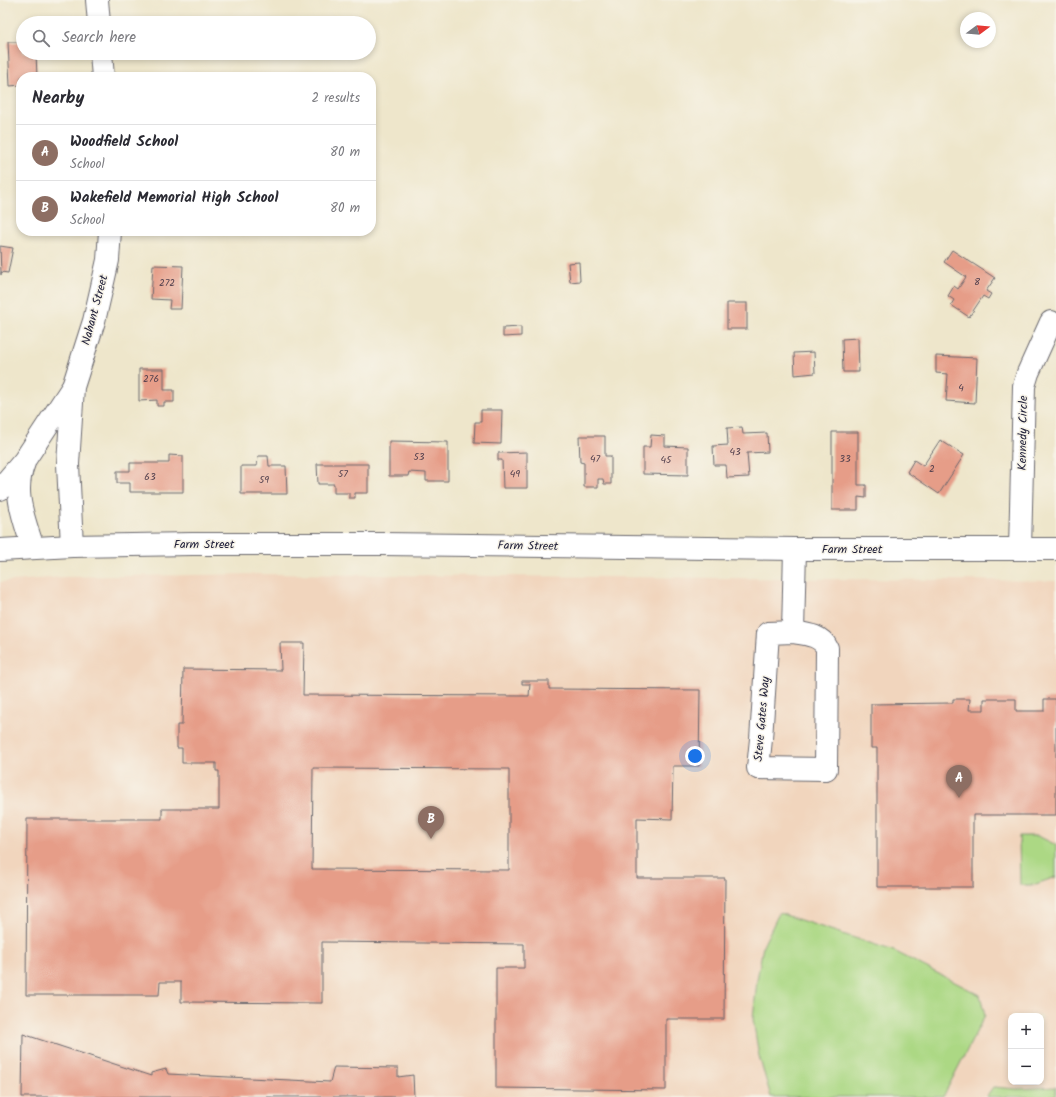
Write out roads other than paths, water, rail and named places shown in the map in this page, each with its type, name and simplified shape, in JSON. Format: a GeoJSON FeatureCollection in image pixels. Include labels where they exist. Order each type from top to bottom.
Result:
{"type":"FeatureCollection","features":[{"type":"Feature","properties":{"kind":"main road"},"geometry":{"type":"LineString","coordinates":[[97,0],[98,16]]}},
{"type":"Feature","properties":{"kind":"main road"},"geometry":{"type":"LineString","coordinates":[[102,60],[103,72]]}},
{"type":"Feature","properties":{"kind":"main road","name":"Nahant Street"},"geometry":{"type":"LineString","coordinates":[[72,546],[68,464],[73,387],[94,320],[108,260],[110,236]]}},
{"type":"Feature","properties":{"kind":"main road","name":"Kennedy Circle"},"geometry":{"type":"LineString","coordinates":[[1020,550],[1024,386],[1028,373],[1051,322]]}},
{"type":"Feature","properties":{"kind":"main road","name":"Nahant Street"},"geometry":{"type":"LineString","coordinates":[[0,489],[24,462],[73,387]]}},
{"type":"Feature","properties":{"kind":"main road"},"geometry":{"type":"LineString","coordinates":[[24,462],[19,480],[19,494],[33,548]]}},
{"type":"Feature","properties":{"kind":"main road","name":"Farm Street"},"geometry":{"type":"LineString","coordinates":[[0,550],[72,546],[192,544],[382,544],[796,549],[1056,549]]}},
{"type":"Feature","properties":{"kind":"main road"},"geometry":{"type":"LineString","coordinates":[[793,632],[796,549]]}},
{"type":"Feature","properties":{"kind":"main road","name":"Steve Gates Way"},"geometry":{"type":"LineString","coordinates":[[793,632],[819,638],[824,642],[827,648],[826,769],[758,768],[768,633],[793,632]]}},
{"type":"Feature","properties":{"kind":"place","name":"Woodfield School"},"geometry":{"type":"Point","coordinates":[959,798]}},
{"type":"Feature","properties":{"kind":"place","name":"Wakefield Memorial High School"},"geometry":{"type":"Point","coordinates":[431,839]}}]}
